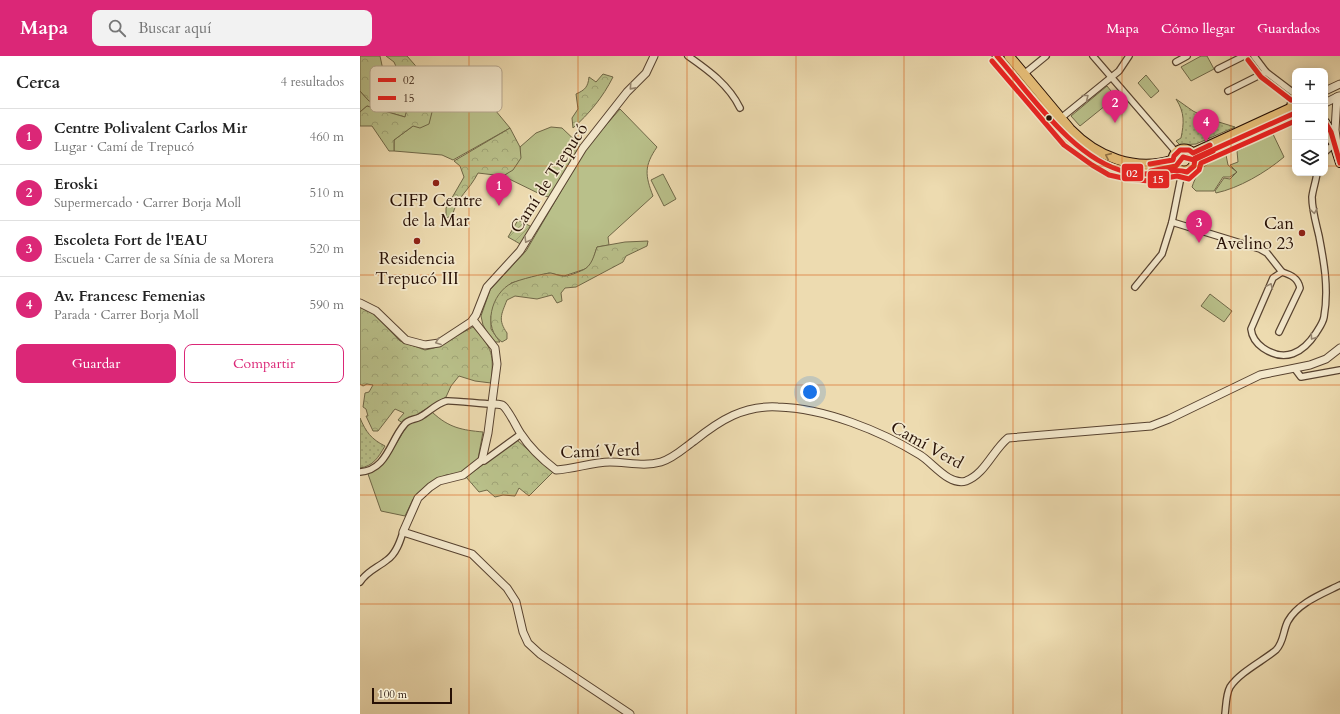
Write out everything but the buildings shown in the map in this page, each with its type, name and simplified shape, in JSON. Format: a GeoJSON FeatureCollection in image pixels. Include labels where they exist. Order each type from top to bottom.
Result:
{"type":"FeatureCollection","features":[{"type":"Feature","properties":{"kind":"main road"},"geometry":{"type":"LineString","coordinates":[[997,56],[1069,140],[1091,157],[1112,168],[1128,172],[1148,174],[1177,163],[1184,149],[1194,155]]}},
{"type":"Feature","properties":{"kind":"main road"},"geometry":{"type":"LineString","coordinates":[[1009,56],[1061,118],[1080,138],[1100,153],[1114,159],[1134,164],[1177,163],[1187,172],[1194,166],[1194,155]]}},
{"type":"Feature","properties":{"kind":"main road"},"geometry":{"type":"LineString","coordinates":[[1194,155],[1292,112]]}},
{"type":"Feature","properties":{"kind":"main road"},"geometry":{"type":"LineString","coordinates":[[1328,127],[1331,132],[1340,162]]}},
{"type":"Feature","properties":{"kind":"main road"},"geometry":{"type":"LineString","coordinates":[[1328,134],[1334,143]]}},
{"type":"Feature","properties":{"kind":"street","name":"Camí de Trepucó"},"geometry":{"type":"LineString","coordinates":[[473,320],[487,287],[520,250],[583,148],[627,92],[646,72],[654,56]]}},
{"type":"Feature","properties":{"kind":"street"},"geometry":{"type":"LineString","coordinates":[[688,56],[722,82],[736,99],[740,108]]}},
{"type":"Feature","properties":{"kind":"street"},"geometry":{"type":"LineString","coordinates":[[1024,74],[1046,56]]}},
{"type":"Feature","properties":{"kind":"street"},"geometry":{"type":"LineString","coordinates":[[1093,56],[1177,163],[1172,222],[1162,254],[1135,287]]}},
{"type":"Feature","properties":{"kind":"street"},"geometry":{"type":"LineString","coordinates":[[1061,118],[1120,70],[1129,56]]}},
{"type":"Feature","properties":{"kind":"street"},"geometry":{"type":"LineString","coordinates":[[1176,62],[1187,56]]}},
{"type":"Feature","properties":{"kind":"street"},"geometry":{"type":"LineString","coordinates":[[1218,69],[1244,56]]}},
{"type":"Feature","properties":{"kind":"street"},"geometry":{"type":"LineString","coordinates":[[1254,56],[1266,72],[1292,94]]}},
{"type":"Feature","properties":{"kind":"street"},"geometry":{"type":"LineString","coordinates":[[1228,91],[1266,72]]}},
{"type":"Feature","properties":{"kind":"street"},"geometry":{"type":"LineString","coordinates":[[1328,90],[1340,84]]}},
{"type":"Feature","properties":{"kind":"street"},"geometry":{"type":"LineString","coordinates":[[1328,101],[1338,96]]}},
{"type":"Feature","properties":{"kind":"street"},"geometry":{"type":"LineString","coordinates":[[1338,96],[1335,130],[1340,162]]}},
{"type":"Feature","properties":{"kind":"street"},"geometry":{"type":"LineString","coordinates":[[1336,117],[1340,128]]}},
{"type":"Feature","properties":{"kind":"street"},"geometry":{"type":"LineString","coordinates":[[1328,149],[1334,143]]}},
{"type":"Feature","properties":{"kind":"street"},"geometry":{"type":"LineString","coordinates":[[1282,272],[1273,278],[1251,329],[1251,336],[1261,347],[1272,354],[1285,356],[1302,350],[1311,340],[1324,318],[1326,287],[1325,267],[1312,196],[1316,176]]}},
{"type":"Feature","properties":{"kind":"street"},"geometry":{"type":"LineString","coordinates":[[1172,222],[1260,249],[1267,253],[1282,272],[1290,274],[1295,278],[1300,288],[1279,332]]}},
{"type":"Feature","properties":{"kind":"street"},"geometry":{"type":"LineString","coordinates":[[360,303],[376,311],[406,340],[425,346],[439,343],[473,320],[495,348],[497,364],[492,404],[482,460]]}},
{"type":"Feature","properties":{"kind":"street","name":"Camí Verd"},"geometry":{"type":"LineString","coordinates":[[492,404],[502,405],[521,434],[545,462],[556,470],[609,462],[645,465],[662,462],[676,455],[716,423],[732,415],[752,408],[778,407],[809,410],[849,422],[907,447],[924,457],[946,476],[957,482],[966,481],[982,469],[999,445],[1008,438],[1151,426],[1169,419],[1260,375],[1295,369],[1326,359],[1340,348]]}},
{"type":"Feature","properties":{"kind":"street"},"geometry":{"type":"LineString","coordinates":[[1295,369],[1301,377],[1340,370]]}},
{"type":"Feature","properties":{"kind":"street"},"geometry":{"type":"LineString","coordinates":[[360,472],[368,472],[384,459],[403,425],[409,420],[420,417],[437,405],[448,400],[492,404]]}},
{"type":"Feature","properties":{"kind":"street"},"geometry":{"type":"LineString","coordinates":[[360,582],[372,569],[389,560],[399,546],[403,532],[418,498],[439,481],[463,475],[482,460],[484,461],[521,434]]}},
{"type":"Feature","properties":{"kind":"street"},"geometry":{"type":"LineString","coordinates":[[403,532],[472,554],[507,588],[516,602],[528,643],[540,654],[630,714]]}},
{"type":"Feature","properties":{"kind":"street"},"geometry":{"type":"LineString","coordinates":[[1225,714],[1230,688],[1259,661],[1276,649],[1280,644],[1287,623],[1292,615],[1303,604],[1340,585]]}},
{"type":"Feature","properties":{"kind":"green space"},"geometry":{"type":"Polygon","coordinates":[[[360,56],[380,56],[382,66],[370,66],[370,101],[360,91],[360,56]]]}},
{"type":"Feature","properties":{"kind":"green space"},"geometry":{"type":"Polygon","coordinates":[[[386,56],[407,56],[416,66],[396,66],[394,62],[386,56]]]}},
{"type":"Feature","properties":{"kind":"green space"},"geometry":{"type":"Polygon","coordinates":[[[1201,56],[1207,56],[1214,69],[1191,81],[1181,67],[1201,56]]]}},
{"type":"Feature","properties":{"kind":"green space"},"geometry":{"type":"Polygon","coordinates":[[[603,74],[613,77],[595,105],[573,128],[572,118],[578,109],[576,94],[586,88],[589,77],[596,82],[603,74]]]}},
{"type":"Feature","properties":{"kind":"green space"},"geometry":{"type":"Polygon","coordinates":[[[1146,75],[1159,91],[1151,98],[1138,83],[1146,75]]]}},
{"type":"Feature","properties":{"kind":"green space"},"geometry":{"type":"Polygon","coordinates":[[[1107,86],[1116,97],[1080,126],[1071,116],[1107,86]]]}},
{"type":"Feature","properties":{"kind":"green space"},"geometry":{"type":"Polygon","coordinates":[[[360,91],[369,101],[370,107],[367,106],[360,112],[360,91]]]}},
{"type":"Feature","properties":{"kind":"green space"},"geometry":{"type":"Polygon","coordinates":[[[1176,99],[1193,111],[1209,119],[1235,127],[1196,144],[1180,145],[1176,141],[1181,138],[1183,118],[1181,109],[1176,99]]]}},
{"type":"Feature","properties":{"kind":"green space"},"geometry":{"type":"Polygon","coordinates":[[[367,106],[370,107],[370,112],[388,112],[405,117],[406,112],[432,112],[429,124],[420,128],[413,126],[394,140],[394,151],[389,151],[372,126],[360,126],[360,112],[367,106]]]}},
{"type":"Feature","properties":{"kind":"green space"},"geometry":{"type":"Polygon","coordinates":[[[620,109],[657,147],[650,160],[647,171],[648,182],[653,196],[608,237],[609,245],[597,247],[592,263],[585,269],[564,276],[549,273],[511,283],[491,316],[491,329],[500,342],[493,342],[483,325],[481,316],[490,290],[526,251],[587,147],[620,109]]]}},
{"type":"Feature","properties":{"kind":"green space"},"geometry":{"type":"Polygon","coordinates":[[[388,112],[497,112],[510,128],[453,160],[442,155],[394,151],[394,140],[413,126],[405,117],[388,112]]]}},
{"type":"Feature","properties":{"kind":"green space"},"geometry":{"type":"Polygon","coordinates":[[[551,127],[562,128],[581,146],[551,197],[544,196],[503,176],[517,164],[520,156],[520,147],[536,133],[551,127]]]}},
{"type":"Feature","properties":{"kind":"green space"},"geometry":{"type":"Polygon","coordinates":[[[510,128],[520,147],[521,158],[513,170],[503,176],[478,173],[460,198],[452,216],[446,218],[446,208],[464,177],[460,166],[454,161],[510,128]]]}},
{"type":"Feature","properties":{"kind":"green space"},"geometry":{"type":"Polygon","coordinates":[[[1272,132],[1284,157],[1269,169],[1252,179],[1234,188],[1216,193],[1215,191],[1224,178],[1230,179],[1237,172],[1230,165],[1238,162],[1237,151],[1268,136],[1269,133],[1272,132]]]}},
{"type":"Feature","properties":{"kind":"green space"},"geometry":{"type":"Polygon","coordinates":[[[1226,155],[1228,165],[1237,172],[1230,177],[1223,177],[1214,191],[1196,191],[1192,187],[1198,174],[1205,166],[1226,155]]]}},
{"type":"Feature","properties":{"kind":"green space"},"geometry":{"type":"Polygon","coordinates":[[[663,174],[676,199],[664,206],[651,180],[663,174]]]}},
{"type":"Feature","properties":{"kind":"green space"},"geometry":{"type":"Polygon","coordinates":[[[518,220],[532,227],[522,245],[508,237],[518,220]]]}},
{"type":"Feature","properties":{"kind":"green space"},"geometry":{"type":"Polygon","coordinates":[[[648,241],[647,246],[626,256],[623,262],[576,287],[565,288],[561,293],[562,301],[557,303],[552,295],[537,299],[515,296],[507,300],[501,321],[507,333],[507,339],[502,342],[496,336],[492,329],[491,320],[494,303],[505,288],[512,283],[548,273],[562,276],[570,275],[589,266],[597,247],[625,242],[648,241]]]}},
{"type":"Feature","properties":{"kind":"green space"},"geometry":{"type":"Polygon","coordinates":[[[1210,294],[1232,311],[1224,322],[1201,306],[1210,294]]]}},
{"type":"Feature","properties":{"kind":"green space"},"geometry":{"type":"Polygon","coordinates":[[[360,307],[374,314],[400,341],[425,350],[434,348],[473,327],[485,341],[491,352],[491,383],[475,381],[459,376],[451,386],[446,397],[403,423],[398,420],[404,413],[395,409],[378,431],[373,431],[366,416],[368,416],[366,409],[363,407],[365,393],[369,392],[373,385],[367,384],[363,386],[360,384],[360,307]]]}},
{"type":"Feature","properties":{"kind":"green space"},"geometry":{"type":"Polygon","coordinates":[[[432,412],[450,425],[483,432],[478,459],[461,473],[446,475],[430,483],[413,499],[405,516],[381,511],[368,474],[380,466],[389,456],[407,425],[432,412]]]}},
{"type":"Feature","properties":{"kind":"green space"},"geometry":{"type":"Polygon","coordinates":[[[360,418],[370,435],[376,441],[385,446],[375,461],[365,467],[360,468],[360,418]]]}},
{"type":"Feature","properties":{"kind":"green space"},"geometry":{"type":"Polygon","coordinates":[[[517,440],[553,472],[529,496],[519,488],[515,496],[503,495],[495,497],[487,490],[479,492],[466,477],[517,440]]]}},
{"type":"Feature","properties":{"kind":"transit line","name":"02"},"geometry":{"type":"LineString","coordinates":[[997,56],[1039,107],[1072,141],[1090,155],[1108,165],[1127,172],[1148,174],[1172,171],[1187,172],[1194,166],[1195,158],[1292,114]]}},
{"type":"Feature","properties":{"kind":"transit line","name":"15"},"geometry":{"type":"LineString","coordinates":[[1248,60],[1261,77],[1291,100]]}},
{"type":"Feature","properties":{"kind":"transit line","name":"15"},"geometry":{"type":"LineString","coordinates":[[992,61],[1064,145],[1109,175],[1127,179],[1149,181],[1177,176],[1189,179],[1199,170],[1201,163],[1292,122]]}},
{"type":"Feature","properties":{"kind":"transit line","name":"02"},"geometry":{"type":"LineString","coordinates":[[1328,127],[1331,132],[1340,163]]}},
{"type":"Feature","properties":{"kind":"transit line","name":"02"},"geometry":{"type":"LineString","coordinates":[[1150,164],[1173,160],[1174,156],[1180,150],[1189,150],[1193,153],[1210,145]]}},
{"type":"Feature","properties":{"kind":"transit line","name":"15"},"geometry":{"type":"LineString","coordinates":[[1151,171],[1176,166],[1183,157],[1194,160],[1213,151]]}},
{"type":"Feature","properties":{"kind":"place","name":"Eroski"},"geometry":{"type":"Point","coordinates":[1115,123]}},
{"type":"Feature","properties":{"kind":"place","name":"Av. Francesc Femenias"},"geometry":{"type":"Point","coordinates":[1206,142]}},
{"type":"Feature","properties":{"kind":"place","name":"CIFP Centre de la Mar"},"geometry":{"type":"Point","coordinates":[436,183]}},
{"type":"Feature","properties":{"kind":"place","name":"Centre Polivalent Carlos Mir"},"geometry":{"type":"Point","coordinates":[499,206]}},
{"type":"Feature","properties":{"kind":"place","name":"Can Avelino 23"},"geometry":{"type":"Point","coordinates":[1302,233]}},
{"type":"Feature","properties":{"kind":"place","name":"Residencia Trepucó III"},"geometry":{"type":"Point","coordinates":[417,241]}},
{"type":"Feature","properties":{"kind":"place","name":"Escoleta Fort de l'EAU"},"geometry":{"type":"Point","coordinates":[1199,243]}}]}
